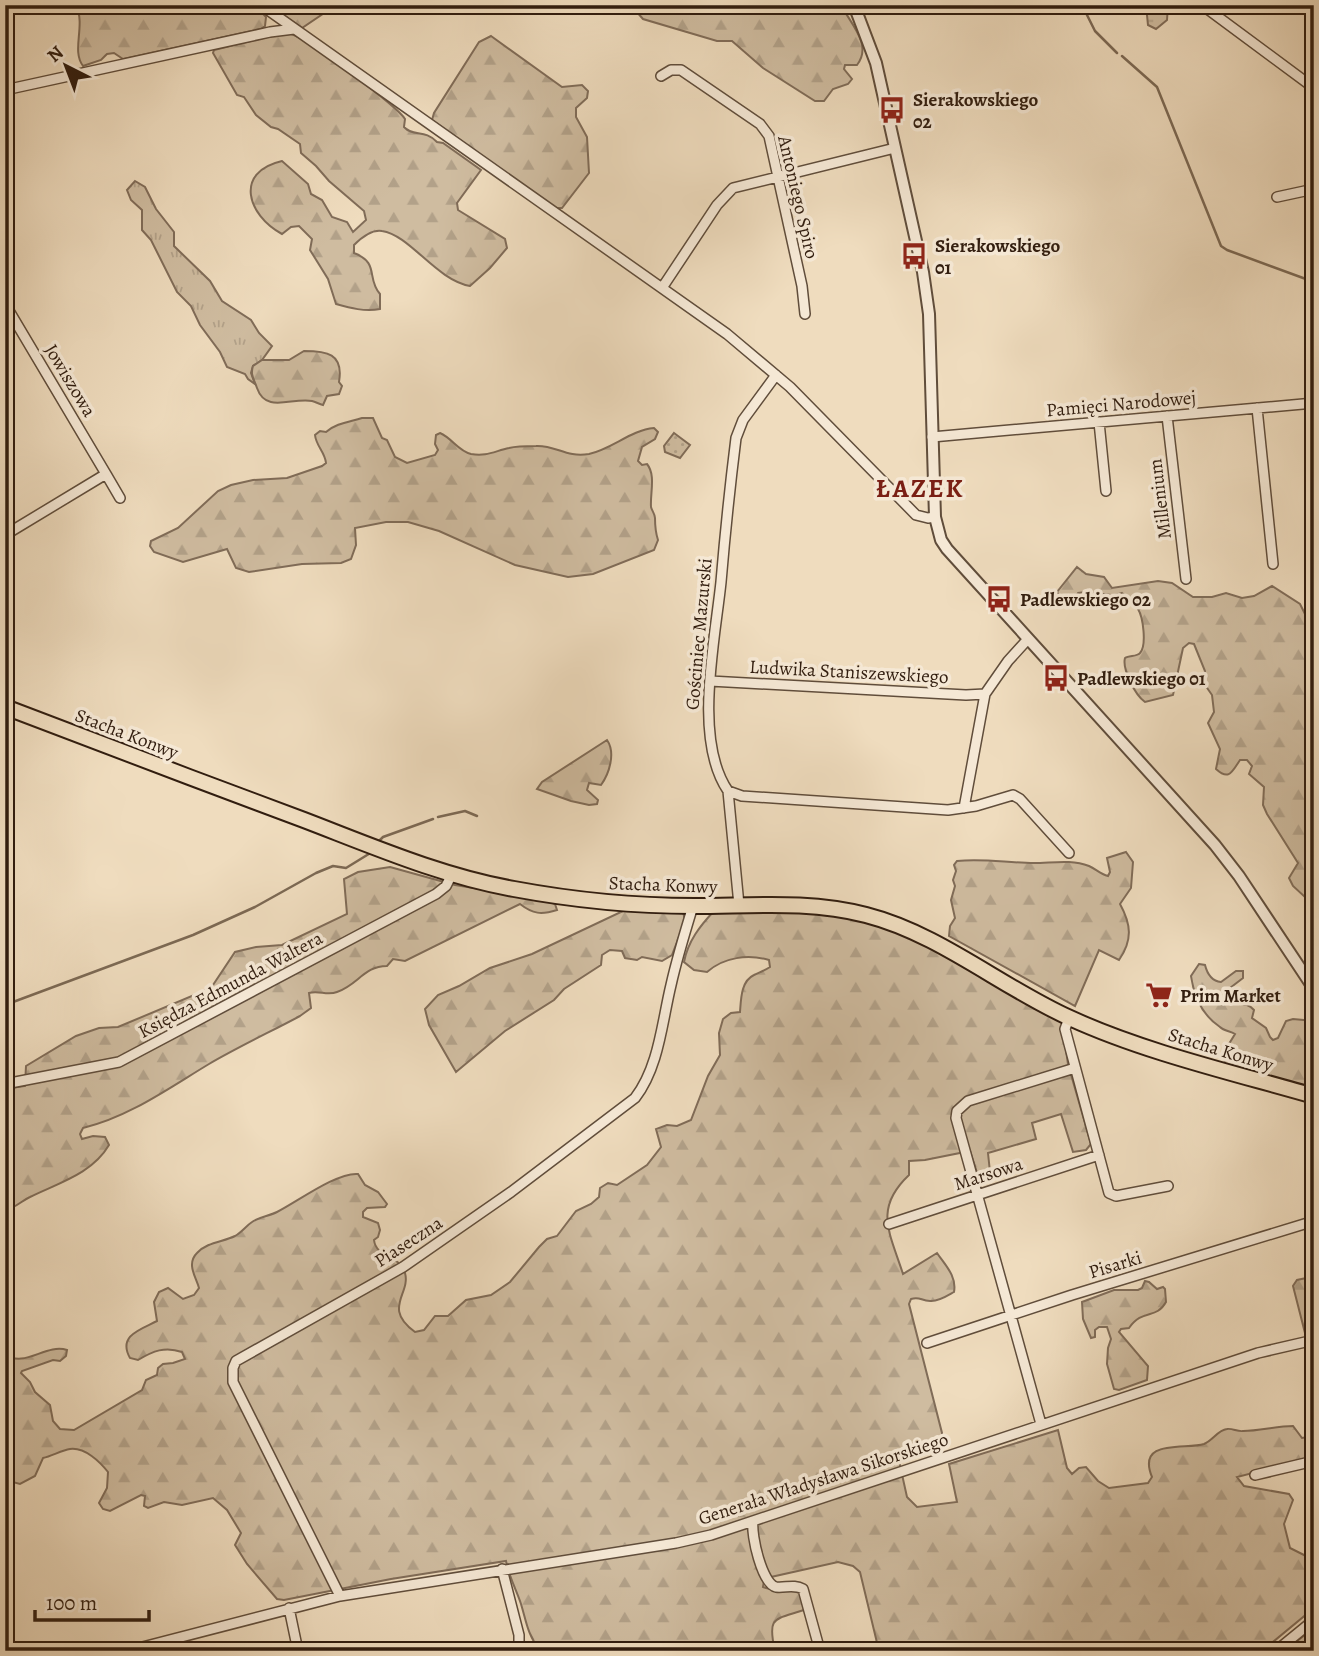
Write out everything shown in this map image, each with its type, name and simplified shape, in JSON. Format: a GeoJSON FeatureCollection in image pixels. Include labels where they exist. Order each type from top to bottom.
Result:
{"type":"FeatureCollection","features":[{"type":"Feature","properties":{"kind":"main road","name":"Stacha Konwy"},"geometry":{"type":"LineString","coordinates":[[5,707],[382,850],[452,874],[498,886],[561,897],[627,904],[821,906],[883,920],[928,939],[1069,1018],[1123,1040],[1314,1097]]}},
{"type":"Feature","properties":{"kind":"street"},"geometry":{"type":"LineString","coordinates":[[261,5],[727,334],[776,375],[910,510],[921,517],[935,517]]}},
{"type":"Feature","properties":{"kind":"street"},"geometry":{"type":"LineString","coordinates":[[854,5],[876,63],[926,291],[935,517],[941,540],[1215,845],[1239,876],[1314,989]]}},
{"type":"Feature","properties":{"kind":"street"},"geometry":{"type":"LineString","coordinates":[[1202,5],[1314,88]]}},
{"type":"Feature","properties":{"kind":"street"},"geometry":{"type":"LineString","coordinates":[[5,90],[294,29]]}},
{"type":"Feature","properties":{"kind":"street","name":"Antoniego Spiro"},"geometry":{"type":"LineString","coordinates":[[661,76],[671,70],[681,70],[760,124],[769,136],[805,314]]}},
{"type":"Feature","properties":{"kind":"street"},"geometry":{"type":"LineString","coordinates":[[662,288],[728,192],[742,184],[895,148]]}},
{"type":"Feature","properties":{"kind":"street"},"geometry":{"type":"LineString","coordinates":[[1278,197],[1314,189]]}},
{"type":"Feature","properties":{"kind":"street","name":"Jowiszowa"},"geometry":{"type":"LineString","coordinates":[[5,304],[120,498]]}},
{"type":"Feature","properties":{"kind":"street","name":"Gościniec Mazurski"},"geometry":{"type":"LineString","coordinates":[[739,905],[728,791],[723,783],[710,739],[710,681],[736,438],[743,420],[776,375]]}},
{"type":"Feature","properties":{"kind":"street","name":"Pamięci Narodowej"},"geometry":{"type":"LineString","coordinates":[[932,437],[1314,403]]}},
{"type":"Feature","properties":{"kind":"street"},"geometry":{"type":"LineString","coordinates":[[1257,408],[1273,564]]}},
{"type":"Feature","properties":{"kind":"street","name":"Millenium"},"geometry":{"type":"LineString","coordinates":[[1167,416],[1186,579]]}},
{"type":"Feature","properties":{"kind":"street"},"geometry":{"type":"LineString","coordinates":[[1099,422],[1106,491]]}},
{"type":"Feature","properties":{"kind":"street"},"geometry":{"type":"LineString","coordinates":[[5,535],[106,474]]}},
{"type":"Feature","properties":{"kind":"street"},"geometry":{"type":"LineString","coordinates":[[964,808],[985,694],[1028,639]]}},
{"type":"Feature","properties":{"kind":"street","name":"Ludwika Staniszewskiego"},"geometry":{"type":"LineString","coordinates":[[710,681],[985,694]]}},
{"type":"Feature","properties":{"kind":"street"},"geometry":{"type":"LineString","coordinates":[[728,791],[742,796],[948,810],[1005,796],[1017,797],[1069,853]]}},
{"type":"Feature","properties":{"kind":"street","name":"Księdza Edmunda Waltera"},"geometry":{"type":"LineString","coordinates":[[5,1084],[120,1062],[436,894],[446,886],[452,874]]}},
{"type":"Feature","properties":{"kind":"street","name":"Piaseczna"},"geometry":{"type":"LineString","coordinates":[[340,1596],[233,1382],[236,1361],[403,1267],[512,1192],[635,1098],[647,1080],[653,1063],[692,906]]}},
{"type":"Feature","properties":{"kind":"street"},"geometry":{"type":"LineString","coordinates":[[1069,1018],[1065,1029],[1107,1189],[1114,1196],[1168,1186]]}},
{"type":"Feature","properties":{"kind":"street"},"geometry":{"type":"LineString","coordinates":[[1041,1424],[956,1118],[960,1105],[968,1101],[1075,1068]]}},
{"type":"Feature","properties":{"kind":"street","name":"Marsowa"},"geometry":{"type":"LineString","coordinates":[[889,1224],[1099,1155]]}},
{"type":"Feature","properties":{"kind":"street","name":"Pisarki"},"geometry":{"type":"LineString","coordinates":[[927,1343],[1314,1221]]}},
{"type":"Feature","properties":{"kind":"street","name":"Generała Władysława Sikorskiego"},"geometry":{"type":"LineString","coordinates":[[127,1651],[340,1596],[676,1543],[752,1522],[1258,1353],[1314,1340]]}},
{"type":"Feature","properties":{"kind":"street"},"geometry":{"type":"LineString","coordinates":[[1255,1475],[1314,1461]]}},
{"type":"Feature","properties":{"kind":"street"},"geometry":{"type":"LineString","coordinates":[[752,1522],[752,1533],[765,1577],[776,1587],[797,1586],[803,1589],[820,1651]]}},
{"type":"Feature","properties":{"kind":"street"},"geometry":{"type":"LineString","coordinates":[[502,1569],[519,1635],[515,1651]]}},
{"type":"Feature","properties":{"kind":"street"},"geometry":{"type":"LineString","coordinates":[[289,1608],[298,1651]]}},
{"type":"Feature","properties":{"kind":"street"},"geometry":{"type":"LineString","coordinates":[[1276,1651],[1314,1620]]}},
{"type":"Feature","properties":{"kind":"green space"},"geometry":{"type":"Polygon","coordinates":[[[76,5],[255,5],[266,17],[265,26],[261,29],[123,59],[114,53],[107,54],[101,60],[83,66],[78,53],[80,21],[76,5]]]}},
{"type":"Feature","properties":{"kind":"green space"},"geometry":{"type":"Polygon","coordinates":[[[269,5],[336,5],[302,28],[269,5]]]}},
{"type":"Feature","properties":{"kind":"green space"},"geometry":{"type":"Polygon","coordinates":[[[639,5],[841,5],[858,34],[863,50],[857,65],[845,65],[844,69],[852,79],[848,84],[833,89],[824,101],[815,101],[763,68],[732,41],[717,41],[643,19],[636,11],[639,5]]]}},
{"type":"Feature","properties":{"kind":"green space"},"geometry":{"type":"Polygon","coordinates":[[[1146,5],[1168,5],[1167,20],[1156,29],[1148,25],[1146,5]]]}},
{"type":"Feature","properties":{"kind":"green space"},"geometry":{"type":"Polygon","coordinates":[[[280,34],[291,34],[300,38],[332,59],[398,112],[405,119],[404,127],[408,130],[443,143],[481,170],[457,203],[458,210],[505,239],[507,248],[470,286],[446,275],[403,240],[392,234],[374,231],[354,245],[354,253],[370,266],[380,294],[380,309],[363,310],[336,304],[328,279],[310,250],[312,239],[299,226],[291,227],[282,234],[260,216],[251,194],[252,184],[257,174],[282,161],[308,184],[311,194],[322,200],[332,217],[347,222],[353,232],[366,220],[364,211],[301,153],[300,144],[271,127],[256,115],[244,97],[237,95],[213,53],[214,50],[280,34]]]}},
{"type":"Feature","properties":{"kind":"green space"},"geometry":{"type":"Polygon","coordinates":[[[491,36],[562,87],[582,85],[588,91],[587,98],[576,108],[576,117],[587,137],[589,173],[562,208],[555,208],[432,120],[479,42],[491,36]]]}},
{"type":"Feature","properties":{"kind":"green space"},"geometry":{"type":"Polygon","coordinates":[[[135,181],[145,187],[156,209],[174,232],[174,246],[210,281],[222,301],[251,320],[272,346],[262,360],[253,366],[251,373],[255,384],[245,374],[227,367],[191,306],[177,292],[151,240],[142,230],[142,210],[131,200],[127,190],[135,181]]]}},
{"type":"Feature","properties":{"kind":"green space"},"geometry":{"type":"Polygon","coordinates":[[[304,351],[326,353],[336,359],[342,386],[339,394],[327,396],[323,405],[304,400],[273,402],[261,396],[253,377],[253,366],[262,360],[289,360],[304,351]]]}},
{"type":"Feature","properties":{"kind":"green space"},"geometry":{"type":"Polygon","coordinates":[[[362,418],[373,418],[395,457],[407,463],[435,455],[438,450],[435,444],[436,435],[440,433],[462,450],[476,455],[512,447],[536,446],[581,455],[597,452],[637,432],[654,428],[658,432],[655,439],[642,447],[638,461],[642,465],[647,464],[651,473],[651,507],[658,540],[654,550],[593,574],[568,577],[515,565],[439,531],[408,522],[386,522],[355,528],[356,545],[351,559],[341,563],[302,564],[249,572],[236,568],[227,549],[183,562],[154,552],[150,546],[151,541],[178,528],[218,491],[253,480],[287,478],[322,466],[326,463],[315,435],[362,418]]]}},
{"type":"Feature","properties":{"kind":"green space"},"geometry":{"type":"Polygon","coordinates":[[[674,433],[690,445],[680,458],[665,452],[664,446],[674,433]]]}},
{"type":"Feature","properties":{"kind":"green space"},"geometry":{"type":"Polygon","coordinates":[[[1077,567],[1086,574],[1104,577],[1112,588],[1158,581],[1172,583],[1193,597],[1212,597],[1226,593],[1242,598],[1254,596],[1272,586],[1300,604],[1314,632],[1310,646],[1314,660],[1314,896],[1306,898],[1293,886],[1289,878],[1298,863],[1267,814],[1263,805],[1264,787],[1249,774],[1252,766],[1247,760],[1240,760],[1230,774],[1220,773],[1216,769],[1220,749],[1208,723],[1214,712],[1212,695],[1203,682],[1205,671],[1194,644],[1189,643],[1183,648],[1173,695],[1145,702],[1137,694],[1125,669],[1125,658],[1139,654],[1142,649],[1144,631],[1138,609],[1122,593],[1112,595],[1084,592],[1078,593],[1072,604],[1062,600],[1057,592],[1077,567]]]}},
{"type":"Feature","properties":{"kind":"green space"},"geometry":{"type":"Polygon","coordinates":[[[607,740],[611,757],[607,775],[601,785],[589,783],[587,790],[598,800],[597,804],[571,801],[537,789],[542,782],[607,740]]]}},
{"type":"Feature","properties":{"kind":"green space"},"geometry":{"type":"Polygon","coordinates":[[[1126,852],[1133,862],[1131,888],[1120,904],[1128,925],[1127,946],[1119,960],[1099,950],[1075,1006],[949,936],[950,926],[955,918],[951,900],[955,886],[954,865],[957,861],[1075,863],[1089,866],[1108,876],[1110,872],[1107,858],[1126,852]]]}},
{"type":"Feature","properties":{"kind":"green space"},"geometry":{"type":"Polygon","coordinates":[[[390,867],[455,885],[543,899],[555,904],[557,910],[537,913],[520,904],[405,961],[393,959],[387,966],[372,969],[337,992],[309,993],[311,1008],[300,1016],[220,1058],[133,1109],[83,1128],[80,1134],[82,1139],[105,1137],[109,1145],[102,1155],[74,1177],[14,1207],[5,1204],[5,1089],[25,1086],[26,1066],[76,1036],[99,1028],[118,1027],[211,988],[235,952],[282,945],[347,914],[344,879],[358,872],[390,867]]]}},
{"type":"Feature","properties":{"kind":"green space"},"geometry":{"type":"Polygon","coordinates":[[[815,909],[889,927],[945,954],[1062,1022],[1068,1064],[1091,1144],[1086,1150],[1073,1152],[1061,1114],[1032,1123],[1036,1139],[988,1153],[990,1172],[978,1176],[970,1151],[909,1161],[909,1175],[898,1187],[888,1210],[890,1234],[903,1274],[937,1253],[950,1271],[954,1292],[939,1300],[914,1298],[909,1304],[942,1433],[942,1446],[899,1461],[907,1497],[917,1507],[957,1502],[949,1464],[1058,1430],[1067,1468],[1072,1474],[1079,1468],[1086,1467],[1098,1481],[1109,1488],[1148,1483],[1152,1477],[1149,1465],[1151,1456],[1165,1448],[1204,1444],[1227,1429],[1249,1431],[1293,1426],[1302,1438],[1314,1436],[1314,1457],[1237,1477],[1244,1486],[1289,1494],[1293,1500],[1284,1524],[1290,1548],[1306,1556],[1307,1564],[1314,1572],[1314,1608],[1262,1651],[879,1651],[860,1572],[853,1566],[838,1562],[771,1577],[764,1581],[763,1587],[801,1592],[807,1606],[804,1610],[775,1621],[772,1631],[775,1651],[540,1651],[532,1639],[506,1561],[391,1579],[284,1600],[277,1599],[247,1564],[235,1545],[241,1533],[227,1510],[213,1498],[182,1505],[164,1502],[148,1508],[144,1506],[145,1496],[141,1495],[110,1511],[103,1509],[99,1503],[107,1488],[108,1472],[92,1456],[76,1449],[43,1458],[35,1476],[20,1484],[5,1480],[5,1354],[20,1359],[51,1350],[67,1350],[66,1356],[60,1361],[53,1360],[21,1373],[35,1392],[50,1405],[53,1421],[60,1429],[74,1430],[142,1390],[146,1380],[157,1375],[158,1368],[163,1364],[185,1359],[182,1352],[170,1349],[154,1352],[138,1360],[130,1358],[127,1344],[129,1338],[138,1330],[157,1321],[154,1302],[159,1292],[168,1288],[183,1299],[194,1295],[199,1288],[192,1262],[201,1249],[235,1236],[255,1220],[277,1212],[339,1178],[358,1174],[365,1185],[378,1192],[387,1204],[385,1207],[367,1208],[363,1217],[378,1223],[380,1230],[374,1240],[376,1246],[398,1262],[405,1273],[400,1316],[415,1332],[424,1330],[435,1316],[448,1316],[466,1300],[491,1295],[510,1282],[547,1239],[557,1236],[576,1211],[599,1197],[600,1188],[608,1183],[617,1185],[647,1165],[661,1147],[656,1129],[667,1125],[677,1126],[691,1120],[708,1076],[720,1055],[719,1033],[723,1019],[731,1013],[740,1012],[746,981],[770,967],[769,960],[745,957],[721,963],[707,972],[694,970],[684,962],[692,941],[704,922],[714,911],[815,909]]]}},
{"type":"Feature","properties":{"kind":"green space"},"geometry":{"type":"Polygon","coordinates":[[[625,910],[683,911],[685,921],[672,955],[662,961],[642,957],[637,960],[625,958],[622,951],[610,950],[602,955],[601,965],[564,989],[554,1000],[505,1031],[456,1072],[429,1025],[425,1009],[438,995],[490,968],[532,954],[625,910]]]}},
{"type":"Feature","properties":{"kind":"green space"},"geometry":{"type":"Polygon","coordinates":[[[1199,964],[1205,965],[1210,976],[1221,982],[1236,971],[1243,971],[1243,978],[1225,994],[1232,1002],[1254,1010],[1252,1018],[1266,1028],[1273,1040],[1278,1038],[1286,1021],[1314,1021],[1314,1090],[1225,1064],[1224,1052],[1235,1034],[1214,1022],[1200,1005],[1191,976],[1199,964]]]}},
{"type":"Feature","properties":{"kind":"green space"},"geometry":{"type":"Polygon","coordinates":[[[1314,1278],[1314,1334],[1305,1333],[1293,1286],[1297,1280],[1314,1278]]]}},
{"type":"Feature","properties":{"kind":"green space"},"geometry":{"type":"Polygon","coordinates":[[[1145,1281],[1157,1289],[1165,1289],[1166,1302],[1158,1311],[1139,1318],[1129,1328],[1119,1332],[1148,1366],[1147,1380],[1119,1390],[1114,1389],[1107,1364],[1111,1339],[1107,1327],[1099,1327],[1095,1330],[1095,1337],[1091,1338],[1083,1319],[1082,1302],[1114,1290],[1138,1290],[1145,1281]]]}},
{"type":"Feature","properties":{"kind":"green space"},"geometry":{"type":"Polygon","coordinates":[[[1314,1628],[1314,1651],[1284,1651],[1314,1628]]]}},
{"type":"Feature","properties":{"kind":"waterway"},"geometry":{"type":"LineString","coordinates":[[1082,5],[1095,31],[1117,53]]}},
{"type":"Feature","properties":{"kind":"waterway"},"geometry":{"type":"LineString","coordinates":[[1122,56],[1157,87],[1221,246],[1314,282]]}},
{"type":"Feature","properties":{"kind":"waterway"},"geometry":{"type":"LineString","coordinates":[[438,817],[465,811],[477,816]]}},
{"type":"Feature","properties":{"kind":"waterway"},"geometry":{"type":"LineString","coordinates":[[378,842],[383,837],[433,819]]}},
{"type":"Feature","properties":{"kind":"waterway"},"geometry":{"type":"LineString","coordinates":[[5,1005],[193,935],[255,907],[316,873],[333,866],[346,868],[372,852]]}},
{"type":"Feature","properties":{"kind":"place","name":"Sierakowskiego 02"},"geometry":{"type":"Point","coordinates":[892,110]}},
{"type":"Feature","properties":{"kind":"place","name":"Sierakowskiego 01"},"geometry":{"type":"Point","coordinates":[914,256]}},
{"type":"Feature","properties":{"kind":"place","name":"Padlewskiego 02"},"geometry":{"type":"Point","coordinates":[999,599]}},
{"type":"Feature","properties":{"kind":"place","name":"Padlewskiego 01"},"geometry":{"type":"Point","coordinates":[1056,678]}},
{"type":"Feature","properties":{"kind":"place","name":"Prim Market"},"geometry":{"type":"Point","coordinates":[1159,995]}},
{"type":"Feature","properties":{"kind":"district","name":"ŁAZEK"},"geometry":{"type":"Point","coordinates":[920,488]}}]}
